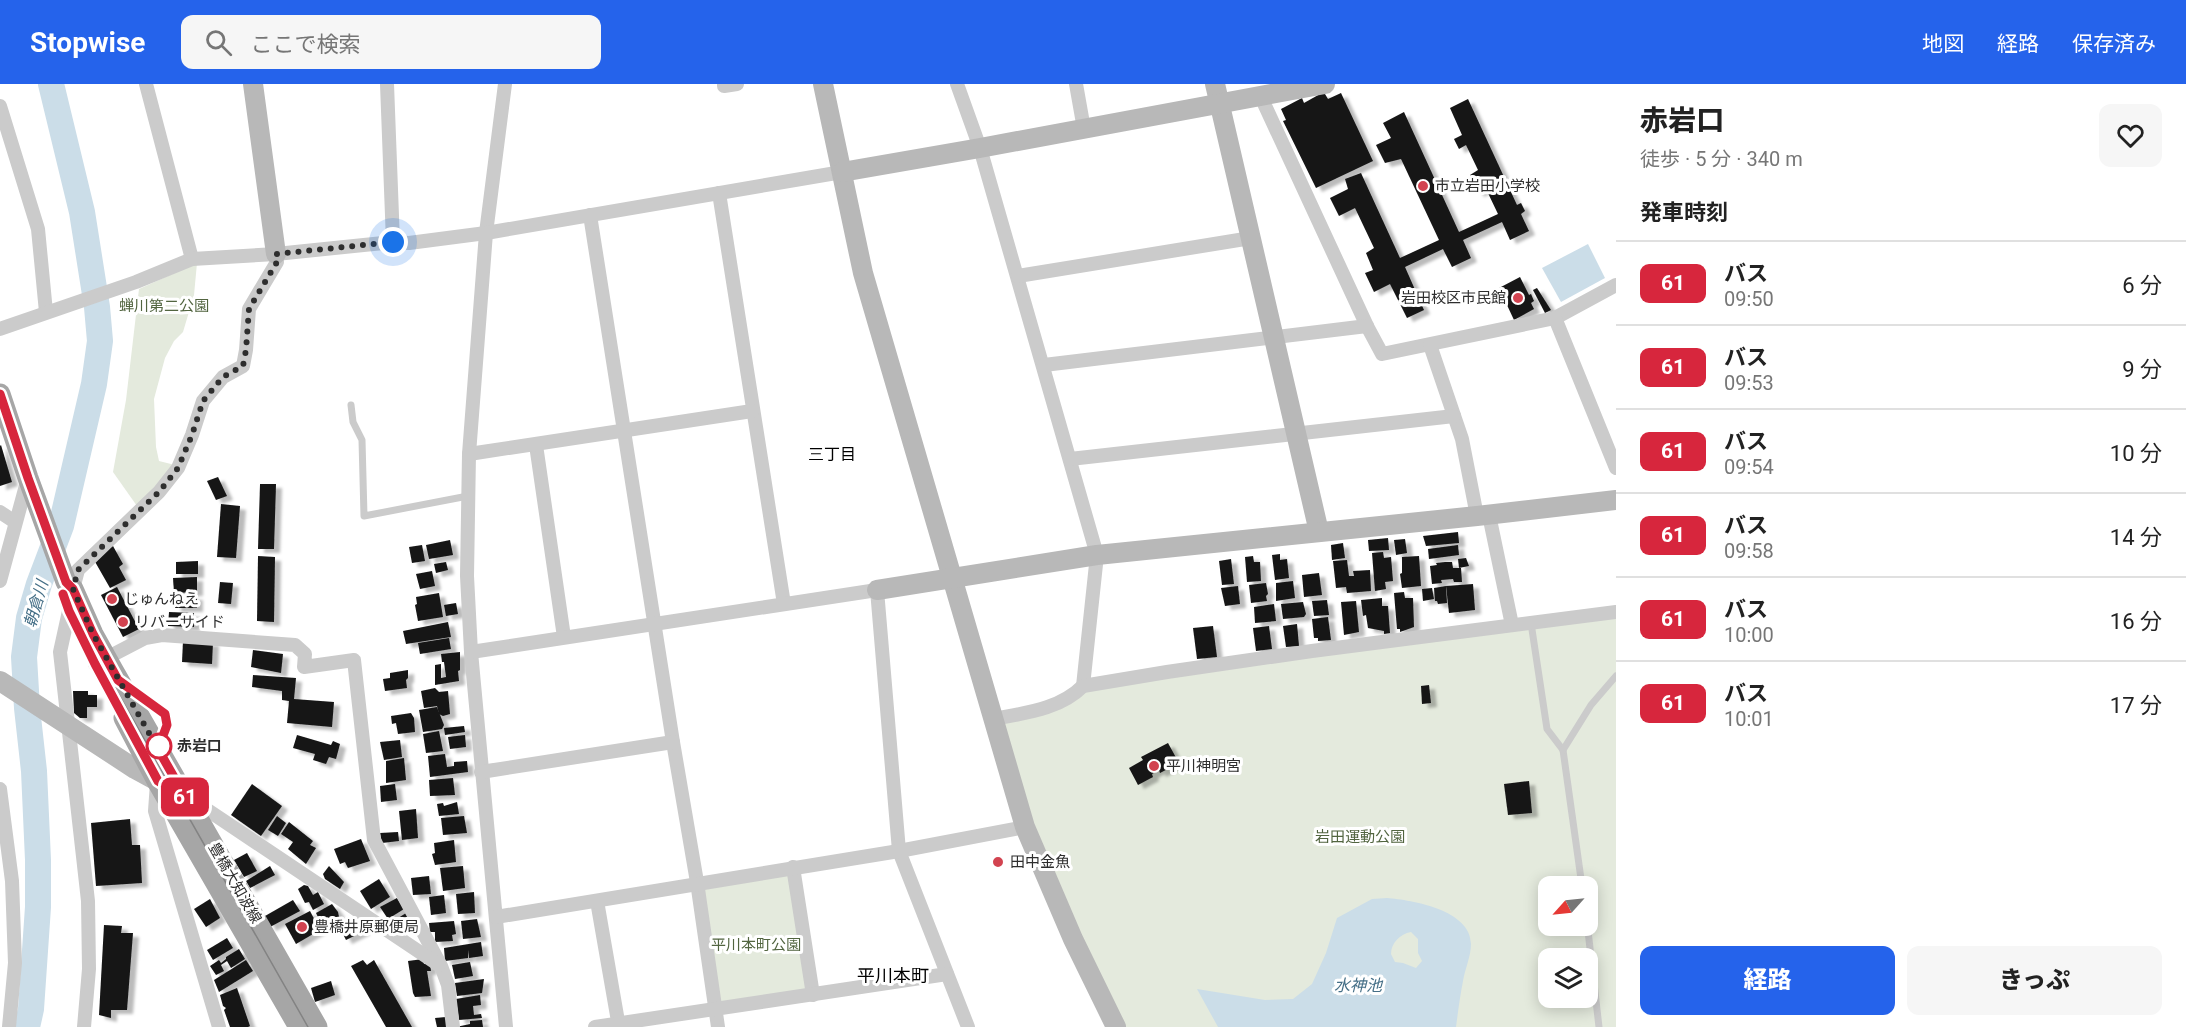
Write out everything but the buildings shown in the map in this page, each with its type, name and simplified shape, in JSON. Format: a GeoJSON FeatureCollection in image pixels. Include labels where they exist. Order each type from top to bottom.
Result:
{"type":"FeatureCollection","features":[{"type":"Feature","properties":{"kind":"main road","name":"豊橋大知波線"},"geometry":{"type":"LineString","coordinates":[[0,394],[30,484],[69,585],[93,634],[100,661],[118,680],[318,1027]]}},
{"type":"Feature","properties":{"kind":"main road","name":"豊橋大知波線"},"geometry":{"type":"LineString","coordinates":[[69,585],[63,594],[69,611],[100,661],[158,781],[299,1027]]}},
{"type":"Feature","properties":{"kind":"street"},"geometry":{"type":"LineString","coordinates":[[146,84],[192,259]]}},
{"type":"Feature","properties":{"kind":"street"},"geometry":{"type":"LineString","coordinates":[[69,585],[78,570],[159,492],[178,468],[203,401],[223,377],[243,366],[249,309],[277,262],[253,84]]}},
{"type":"Feature","properties":{"kind":"street"},"geometry":{"type":"LineString","coordinates":[[387,84],[393,242]]}},
{"type":"Feature","properties":{"kind":"street"},"geometry":{"type":"LineString","coordinates":[[505,84],[486,233],[469,454],[467,576],[481,772],[506,1027]]}},
{"type":"Feature","properties":{"kind":"street"},"geometry":{"type":"LineString","coordinates":[[724,84],[724,86],[736,84]]}},
{"type":"Feature","properties":{"kind":"street"},"geometry":{"type":"LineString","coordinates":[[823,84],[863,273],[1025,827],[1073,939],[1116,1027]]}},
{"type":"Feature","properties":{"kind":"street"},"geometry":{"type":"LineString","coordinates":[[957,84],[980,148],[1097,555],[1083,686],[1076,694],[1046,709],[993,719]]}},
{"type":"Feature","properties":{"kind":"street"},"geometry":{"type":"LineString","coordinates":[[1076,84],[1084,129]]}},
{"type":"Feature","properties":{"kind":"street"},"geometry":{"type":"LineString","coordinates":[[1215,84],[1319,532]]}},
{"type":"Feature","properties":{"kind":"street"},"geometry":{"type":"LineString","coordinates":[[0,329],[129,284],[192,259],[276,254],[393,242],[409,243],[486,233],[980,148],[1325,84]]}},
{"type":"Feature","properties":{"kind":"street"},"geometry":{"type":"LineString","coordinates":[[1261,97],[1382,354],[1555,318],[1616,285]]}},
{"type":"Feature","properties":{"kind":"street"},"geometry":{"type":"LineString","coordinates":[[0,106],[38,229],[46,312]]}},
{"type":"Feature","properties":{"kind":"street"},"geometry":{"type":"LineString","coordinates":[[719,193],[784,604]]}},
{"type":"Feature","properties":{"kind":"street"},"geometry":{"type":"LineString","coordinates":[[590,215],[697,882],[718,1027]]}},
{"type":"Feature","properties":{"kind":"street"},"geometry":{"type":"LineString","coordinates":[[1018,276],[1251,238]]}},
{"type":"Feature","properties":{"kind":"street"},"geometry":{"type":"LineString","coordinates":[[1555,318],[1616,468]]}},
{"type":"Feature","properties":{"kind":"street"},"geometry":{"type":"LineString","coordinates":[[1044,365],[1367,326]]}},
{"type":"Feature","properties":{"kind":"street"},"geometry":{"type":"LineString","coordinates":[[1430,345],[1462,439],[1512,625]]}},
{"type":"Feature","properties":{"kind":"street"},"geometry":{"type":"LineString","coordinates":[[469,454],[752,411]]}},
{"type":"Feature","properties":{"kind":"street"},"geometry":{"type":"LineString","coordinates":[[1070,459],[1454,416]]}},
{"type":"Feature","properties":{"kind":"street"},"geometry":{"type":"LineString","coordinates":[[536,445],[564,637]]}},
{"type":"Feature","properties":{"kind":"street"},"geometry":{"type":"LineString","coordinates":[[0,581],[15,522],[30,484]]}},
{"type":"Feature","properties":{"kind":"street"},"geometry":{"type":"LineString","coordinates":[[471,652],[1097,555],[1616,500]]}},
{"type":"Feature","properties":{"kind":"street"},"geometry":{"type":"LineString","coordinates":[[0,512],[15,522]]}},
{"type":"Feature","properties":{"kind":"street"},"geometry":{"type":"LineString","coordinates":[[877,590],[899,851],[968,1027]]}},
{"type":"Feature","properties":{"kind":"street"},"geometry":{"type":"LineString","coordinates":[[69,611],[60,652],[66,724],[88,901],[89,969],[84,1027]]}},
{"type":"Feature","properties":{"kind":"street"},"geometry":{"type":"LineString","coordinates":[[1083,686],[1178,670],[1616,612]]}},
{"type":"Feature","properties":{"kind":"street"},"geometry":{"type":"LineString","coordinates":[[100,661],[145,638],[162,635],[295,645],[305,654],[304,667],[354,660],[374,840],[441,966],[448,986],[453,1027]]}},
{"type":"Feature","properties":{"kind":"street"},"geometry":{"type":"LineString","coordinates":[[0,681],[135,769],[202,807],[441,966]]}},
{"type":"Feature","properties":{"kind":"street"},"geometry":{"type":"LineString","coordinates":[[481,772],[673,742]]}},
{"type":"Feature","properties":{"kind":"street"},"geometry":{"type":"LineString","coordinates":[[158,781],[155,811],[219,1027]]}},
{"type":"Feature","properties":{"kind":"street"},"geometry":{"type":"LineString","coordinates":[[0,789],[6,880],[15,963],[9,1027]]}},
{"type":"Feature","properties":{"kind":"street"},"geometry":{"type":"LineString","coordinates":[[496,916],[899,851],[1025,827]]}},
{"type":"Feature","properties":{"kind":"street"},"geometry":{"type":"LineString","coordinates":[[793,867],[813,995]]}},
{"type":"Feature","properties":{"kind":"street"},"geometry":{"type":"LineString","coordinates":[[597,901],[619,1025]]}},
{"type":"Feature","properties":{"kind":"street"},"geometry":{"type":"LineString","coordinates":[[595,1027],[947,974]]}},
{"type":"Feature","properties":{"kind":"lane"},"geometry":{"type":"LineString","coordinates":[[351,405],[353,422],[362,440],[364,516],[468,496]]}},
{"type":"Feature","properties":{"kind":"lane"},"geometry":{"type":"LineString","coordinates":[[1531,623],[1546,729],[1563,750],[1581,876]]}},
{"type":"Feature","properties":{"kind":"lane"},"geometry":{"type":"LineString","coordinates":[[1563,750],[1590,705],[1616,676]]}},
{"type":"Feature","properties":{"kind":"lane"},"geometry":{"type":"LineString","coordinates":[[1589,936],[1599,1027]]}},
{"type":"Feature","properties":{"kind":"green space","name":"蝉川第二公園"},"geometry":{"type":"Polygon","coordinates":[[[197,263],[194,295],[183,332],[174,341],[165,358],[154,399],[156,447],[159,461],[175,465],[137,506],[113,472],[126,400],[139,289],[197,263]]]}},
{"type":"Feature","properties":{"kind":"green space","name":"岩田運動公園"},"geometry":{"type":"Polygon","coordinates":[[[1616,612],[1616,1027],[1116,1027],[1073,939],[993,719],[1044,709],[1083,686],[1616,612]]]}},
{"type":"Feature","properties":{"kind":"green space","name":"平川本町公園"},"geometry":{"type":"Polygon","coordinates":[[[793,867],[813,995],[724,1008],[715,999],[699,894],[710,883],[793,867]]]}},
{"type":"Feature","properties":{"kind":"water"},"geometry":{"type":"Polygon","coordinates":[[[1588,244],[1605,278],[1561,302],[1542,268],[1588,244]]]}},
{"type":"Feature","properties":{"kind":"water","name":"水神池"},"geometry":{"type":"Polygon","coordinates":[[[1372,899],[1398,899],[1425,904],[1451,915],[1468,932],[1471,949],[1456,1027],[1218,1027],[1197,989],[1265,1000],[1293,999],[1312,984],[1326,953],[1337,918],[1372,899]],[[1411,932],[1397,940],[1391,954],[1395,962],[1416,968],[1422,961],[1418,953],[1418,939],[1411,932]]]}},
{"type":"Feature","properties":{"kind":"waterway","name":"朝倉川"},"geometry":{"type":"LineString","coordinates":[[27,1027],[31,1009],[38,907],[38,860],[34,771],[24,657],[29,618],[61,526],[94,384],[100,341],[82,212],[51,84]]}},
{"type":"Feature","properties":{"kind":"tram line"},"geometry":{"type":"LineString","coordinates":[[71,599],[106,672],[308,1027]]}},
{"type":"Feature","properties":{"kind":"bus line","name":"61"},"geometry":{"type":"LineString","coordinates":[[0,394],[66,582],[73,589],[93,634],[118,680],[165,714],[167,725],[158,749],[187,800],[158,781],[95,664],[63,594]]}},
{"type":"Feature","properties":{"kind":"place","name":"市立岩田小学校"},"geometry":{"type":"Point","coordinates":[1423,186]}},
{"type":"Feature","properties":{"kind":"place","name":"岩田校区市民館"},"geometry":{"type":"Point","coordinates":[1518,298]}},
{"type":"Feature","properties":{"kind":"place","name":"じゅんねえ"},"geometry":{"type":"Point","coordinates":[112,599]}},
{"type":"Feature","properties":{"kind":"place","name":"リバーサイド"},"geometry":{"type":"Point","coordinates":[123,622]}},
{"type":"Feature","properties":{"kind":"place","name":"赤岩口"},"geometry":{"type":"Point","coordinates":[159,746]}},
{"type":"Feature","properties":{"kind":"place","name":"平川神明宮"},"geometry":{"type":"Point","coordinates":[1154,766]}},
{"type":"Feature","properties":{"kind":"place","name":"田中金魚"},"geometry":{"type":"Point","coordinates":[998,862]}},
{"type":"Feature","properties":{"kind":"place","name":"豊橋井原郵便局"},"geometry":{"type":"Point","coordinates":[302,927]}},
{"type":"Feature","properties":{"kind":"district","name":"三丁目"},"geometry":{"type":"Point","coordinates":[832,454]}},
{"type":"Feature","properties":{"kind":"district","name":"平川本町"},"geometry":{"type":"Point","coordinates":[893,975]}},
{"type":"Feature","properties":{"kind":"route"},"geometry":{"type":"LineString","coordinates":[[159,746],[158,749],[93,634],[73,589],[78,570],[159,492],[178,468],[203,401],[223,377],[243,366],[249,309],[277,262],[276,254],[393,242]]}}]}
